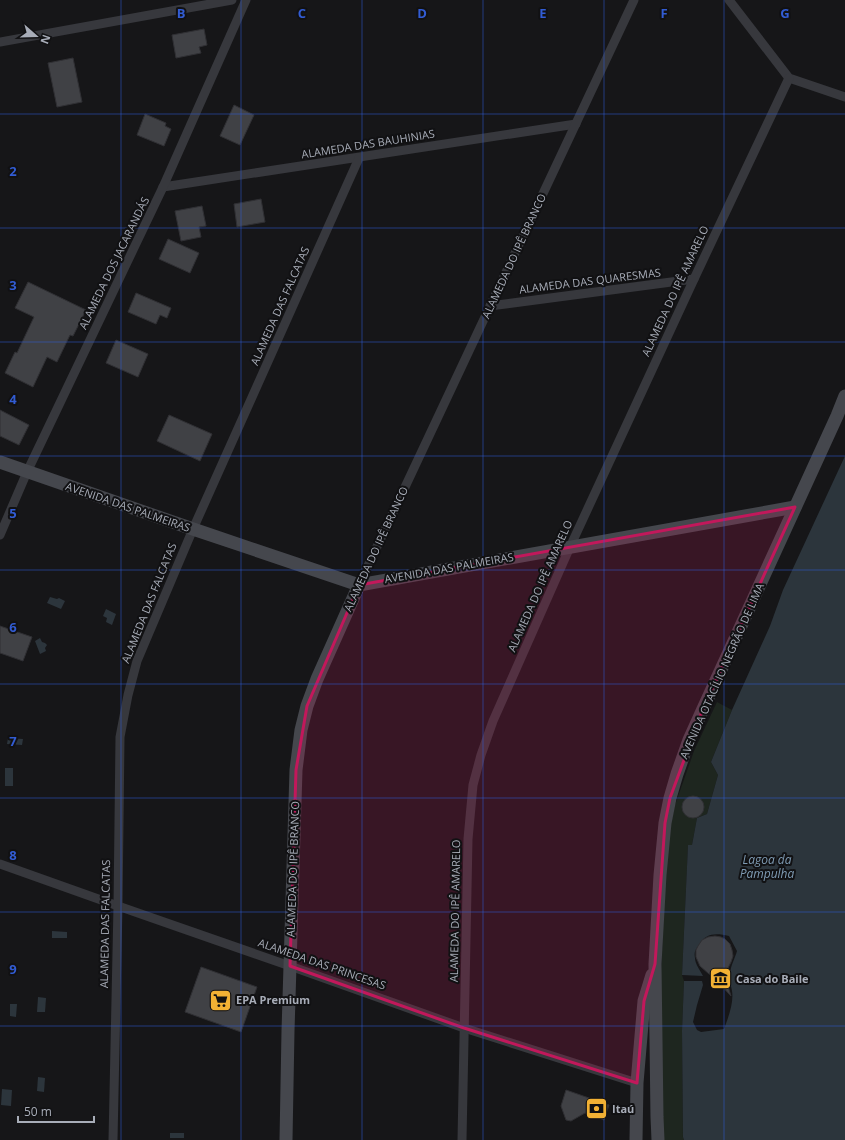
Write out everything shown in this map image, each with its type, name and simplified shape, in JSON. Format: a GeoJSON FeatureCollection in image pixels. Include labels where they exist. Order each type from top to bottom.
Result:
{"type":"FeatureCollection","features":[{"type":"Feature","properties":{"kind":"street"},"geometry":{"type":"LineString","coordinates":[[0,42],[232,0]]}},
{"type":"Feature","properties":{"kind":"street","name":"ALAMEDA DOS JACARANDÁS"},"geometry":{"type":"LineString","coordinates":[[0,535],[26,472],[163,188],[246,0]]}},
{"type":"Feature","properties":{"kind":"street","name":"ALAMEDA DO IPÊ BRANCO"},"geometry":{"type":"LineString","coordinates":[[286,1140],[296,770],[298,747],[307,706],[317,679],[359,585],[634,0]]}},
{"type":"Feature","properties":{"kind":"street"},"geometry":{"type":"LineString","coordinates":[[729,0],[789,78],[845,97]]}},
{"type":"Feature","properties":{"kind":"street","name":"ALAMEDA DO IPÊ AMARELO"},"geometry":{"type":"LineString","coordinates":[[462,1140],[468,839],[471,798],[480,755],[493,721],[570,547],[789,78]]}},
{"type":"Feature","properties":{"kind":"street","name":"ALAMEDA DAS BAUHINIAS"},"geometry":{"type":"LineString","coordinates":[[163,188],[576,124]]}},
{"type":"Feature","properties":{"kind":"street","name":"ALAMEDA DAS FALCATAS"},"geometry":{"type":"LineString","coordinates":[[113,1140],[120,737],[126,702],[137,661],[193,529],[359,158]]}},
{"type":"Feature","properties":{"kind":"street","name":"ALAMEDA DAS QUARESMAS"},"geometry":{"type":"LineString","coordinates":[[490,306],[694,280]]}},
{"type":"Feature","properties":{"kind":"street","name":"AVENIDA OTACÍLIO NEGRÃO DE LIMA"},"geometry":{"type":"LineString","coordinates":[[658,1140],[655,964],[664,823],[670,798],[690,740],[703,709],[796,507],[845,396]]}},
{"type":"Feature","properties":{"kind":"street","name":"AVENIDA OTACÍLIO NEGRÃO DE LIMA"},"geometry":{"type":"LineString","coordinates":[[837,416],[845,404]]}},
{"type":"Feature","properties":{"kind":"street","name":"AVENIDA DAS PALMEIRAS"},"geometry":{"type":"LineString","coordinates":[[0,462],[359,585],[796,507]]}},
{"type":"Feature","properties":{"kind":"street","name":"ALAMEDA DAS PRINCESAS"},"geometry":{"type":"LineString","coordinates":[[0,864],[464,1028],[637,1083]]}},
{"type":"Feature","properties":{"kind":"street","name":"AVENIDA OTACÍLIO NEGRÃO DE LIMA"},"geometry":{"type":"LineString","coordinates":[[636,1140],[637,1083],[644,1001],[655,964]]}},
{"type":"Feature","properties":{"kind":"street"},"geometry":{"type":"LineString","coordinates":[[637,1083],[646,1086],[650,1092],[653,1109],[657,1118]]}},
{"type":"Feature","properties":{"kind":"highlighted area"},"geometry":{"type":"Polygon","coordinates":[[[795,507],[703,709],[670,798],[665,823],[655,964],[644,1001],[637,1083],[464,1028],[290,966],[296,770],[307,706],[359,585],[795,507]]]}},
{"type":"Feature","properties":{"kind":"shaded area"},"geometry":{"type":"Polygon","coordinates":[[[717,702],[732,710],[711,762],[718,775],[707,814],[697,818],[692,845],[688,846],[682,975],[684,981],[682,1031],[684,1140],[658,1140],[660,994],[667,840],[675,805],[694,751],[717,702]]]}},
{"type":"Feature","properties":{"kind":"water","name":"Lagoa da Pampulha"},"geometry":{"type":"Polygon","coordinates":[[[845,456],[845,1140],[684,1140],[682,1031],[684,981],[702,981],[703,985],[693,1022],[697,1030],[701,1032],[724,1029],[731,1005],[731,967],[737,951],[729,936],[715,934],[708,936],[701,942],[695,953],[696,962],[703,976],[682,975],[688,845],[692,845],[697,818],[707,814],[718,775],[711,762],[732,710],[770,626],[783,590],[845,456]]]}},
{"type":"Feature","properties":{"kind":"water"},"geometry":{"type":"Polygon","coordinates":[[[50,597],[57,599],[59,598],[65,601],[61,609],[47,603],[50,597]]]}},
{"type":"Feature","properties":{"kind":"water"},"geometry":{"type":"Polygon","coordinates":[[[106,609],[116,614],[112,625],[106,622],[107,618],[103,616],[106,609]]]}},
{"type":"Feature","properties":{"kind":"water"},"geometry":{"type":"Polygon","coordinates":[[[40,638],[42,642],[47,645],[45,648],[46,651],[40,654],[35,641],[40,638]]]}},
{"type":"Feature","properties":{"kind":"water"},"geometry":{"type":"Polygon","coordinates":[[[8,738],[23,739],[22,745],[7,744],[8,738]]]}},
{"type":"Feature","properties":{"kind":"water"},"geometry":{"type":"Polygon","coordinates":[[[5,768],[13,768],[13,786],[5,786],[5,768]]]}},
{"type":"Feature","properties":{"kind":"water"},"geometry":{"type":"Polygon","coordinates":[[[52,931],[67,932],[67,938],[52,938],[52,931]]]}},
{"type":"Feature","properties":{"kind":"water"},"geometry":{"type":"Polygon","coordinates":[[[38,997],[46,998],[45,1012],[37,1012],[38,997]]]}},
{"type":"Feature","properties":{"kind":"water"},"geometry":{"type":"Polygon","coordinates":[[[10,1004],[17,1004],[16,1017],[10,1016],[10,1004]]]}},
{"type":"Feature","properties":{"kind":"water"},"geometry":{"type":"Polygon","coordinates":[[[38,1077],[45,1078],[44,1092],[37,1091],[38,1077]]]}},
{"type":"Feature","properties":{"kind":"water"},"geometry":{"type":"Polygon","coordinates":[[[2,1089],[12,1090],[11,1106],[1,1105],[2,1089]]]}},
{"type":"Feature","properties":{"kind":"water"},"geometry":{"type":"Polygon","coordinates":[[[170,1133],[184,1133],[184,1138],[170,1138],[170,1133]]]}},
{"type":"Feature","properties":{"kind":"building"},"geometry":{"type":"Polygon","coordinates":[[[204,29],[207,45],[199,47],[201,53],[176,58],[172,35],[204,29]]]}},
{"type":"Feature","properties":{"kind":"building"},"geometry":{"type":"Polygon","coordinates":[[[73,58],[82,102],[57,107],[48,63],[73,58]]]}},
{"type":"Feature","properties":{"kind":"building"},"geometry":{"type":"Polygon","coordinates":[[[234,105],[254,115],[240,145],[220,136],[234,105]]]}},
{"type":"Feature","properties":{"kind":"building"},"geometry":{"type":"Polygon","coordinates":[[[145,114],[166,123],[165,126],[171,129],[164,146],[137,135],[145,114]]]}},
{"type":"Feature","properties":{"kind":"building"},"geometry":{"type":"Polygon","coordinates":[[[261,199],[265,222],[237,227],[234,204],[261,199]]]}},
{"type":"Feature","properties":{"kind":"building"},"geometry":{"type":"Polygon","coordinates":[[[202,206],[206,226],[199,227],[201,237],[181,241],[175,211],[202,206]]]}},
{"type":"Feature","properties":{"kind":"building"},"geometry":{"type":"Polygon","coordinates":[[[168,239],[199,253],[190,273],[159,259],[168,239]]]}},
{"type":"Feature","properties":{"kind":"building"},"geometry":{"type":"Polygon","coordinates":[[[28,282],[86,310],[73,336],[70,335],[57,362],[47,357],[33,387],[5,373],[15,352],[17,353],[34,317],[15,308],[28,282]]]}},
{"type":"Feature","properties":{"kind":"building"},"geometry":{"type":"Polygon","coordinates":[[[136,293],[171,308],[167,318],[160,315],[156,324],[128,312],[136,293]]]}},
{"type":"Feature","properties":{"kind":"building"},"geometry":{"type":"Polygon","coordinates":[[[116,340],[148,354],[138,377],[106,363],[116,340]]]}},
{"type":"Feature","properties":{"kind":"building"},"geometry":{"type":"Polygon","coordinates":[[[0,410],[29,425],[19,445],[0,436],[0,410]]]}},
{"type":"Feature","properties":{"kind":"building"},"geometry":{"type":"Polygon","coordinates":[[[169,415],[212,434],[200,461],[157,441],[169,415]]]}},
{"type":"Feature","properties":{"kind":"building"},"geometry":{"type":"Polygon","coordinates":[[[0,626],[32,637],[23,661],[0,653],[0,626]]]}},
{"type":"Feature","properties":{"kind":"building"},"geometry":{"type":"Polygon","coordinates":[[[693,796],[697,797],[703,803],[703,811],[697,817],[693,818],[689,817],[683,811],[682,807],[683,803],[689,797],[693,796]]]}},
{"type":"Feature","properties":{"kind":"building","name":"Casa do Baile"},"geometry":{"type":"Polygon","coordinates":[[[715,936],[725,939],[730,944],[732,950],[733,956],[725,977],[731,996],[700,966],[696,957],[696,950],[702,940],[715,936]]]}},
{"type":"Feature","properties":{"kind":"building","name":"EPA Premium"},"geometry":{"type":"Polygon","coordinates":[[[201,967],[257,987],[241,1032],[185,1012],[201,967]]]}},
{"type":"Feature","properties":{"kind":"building"},"geometry":{"type":"Polygon","coordinates":[[[566,1090],[609,1105],[604,1120],[585,1113],[571,1121],[566,1120],[561,1106],[566,1090]]]}},
{"type":"Feature","properties":{"kind":"place","name":"Casa do Baile"},"geometry":{"type":"Point","coordinates":[721,979]}},
{"type":"Feature","properties":{"kind":"place","name":"EPA Premium"},"geometry":{"type":"Point","coordinates":[221,1000]}},
{"type":"Feature","properties":{"kind":"place","name":"Itaú"},"geometry":{"type":"Point","coordinates":[597,1109]}}]}
